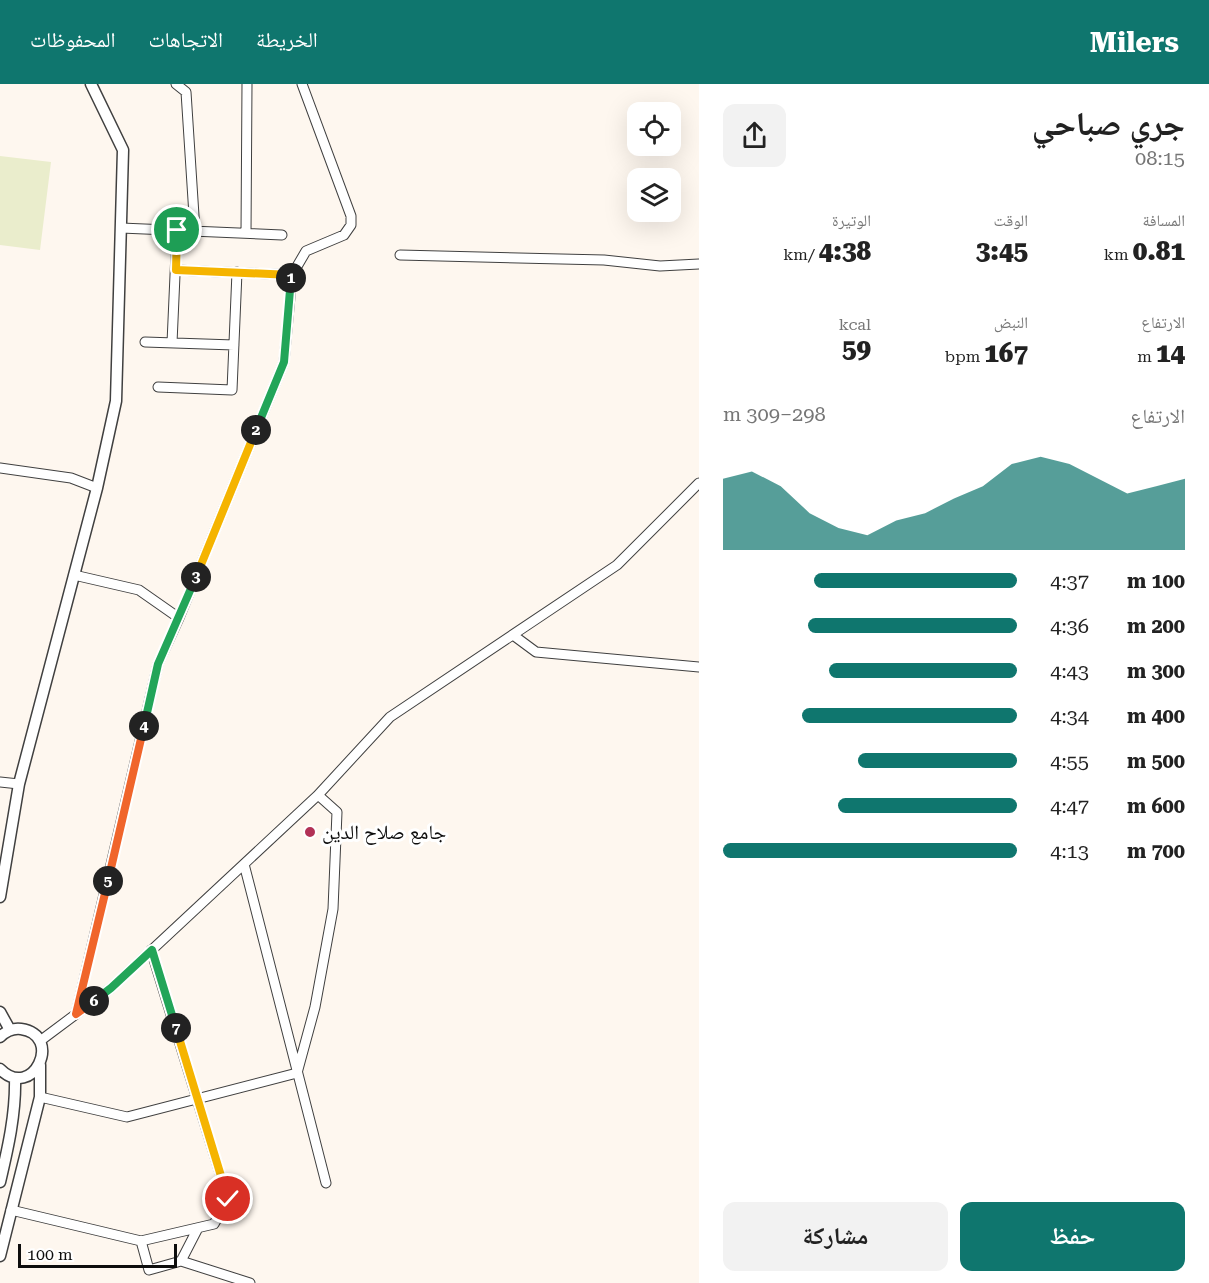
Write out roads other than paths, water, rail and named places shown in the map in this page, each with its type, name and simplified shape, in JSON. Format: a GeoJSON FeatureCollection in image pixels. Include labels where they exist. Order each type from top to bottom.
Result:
{"type":"FeatureCollection","features":[{"type":"Feature","properties":{"kind":"street"},"geometry":{"type":"LineString","coordinates":[[0,897],[19,784],[97,488],[116,400],[123,150],[91,84]]}},
{"type":"Feature","properties":{"kind":"street"},"geometry":{"type":"LineString","coordinates":[[176,84],[186,92],[195,231]]}},
{"type":"Feature","properties":{"kind":"street"},"geometry":{"type":"LineString","coordinates":[[246,233],[247,84]]}},
{"type":"Feature","properties":{"kind":"street"},"geometry":{"type":"LineString","coordinates":[[76,1014],[158,664],[284,362],[292,275],[306,251],[345,235],[351,225],[351,216],[302,84]]}},
{"type":"Feature","properties":{"kind":"street"},"geometry":{"type":"LineString","coordinates":[[121,228],[282,234]]}},
{"type":"Feature","properties":{"kind":"street"},"geometry":{"type":"LineString","coordinates":[[172,343],[177,230]]}},
{"type":"Feature","properties":{"kind":"street"},"geometry":{"type":"LineString","coordinates":[[400,255],[604,260],[660,266],[699,264]]}},
{"type":"Feature","properties":{"kind":"street"},"geometry":{"type":"LineString","coordinates":[[176,270],[292,275]]}},
{"type":"Feature","properties":{"kind":"street"},"geometry":{"type":"LineString","coordinates":[[158,387],[232,390],[237,272]]}},
{"type":"Feature","properties":{"kind":"street"},"geometry":{"type":"LineString","coordinates":[[145,342],[234,345]]}},
{"type":"Feature","properties":{"kind":"street"},"geometry":{"type":"LineString","coordinates":[[0,468],[71,478],[97,488]]}},
{"type":"Feature","properties":{"kind":"street"},"geometry":{"type":"LineString","coordinates":[[40,1041],[111,988],[318,795],[390,717],[617,564],[699,483]]}},
{"type":"Feature","properties":{"kind":"street"},"geometry":{"type":"LineString","coordinates":[[74,575],[139,590],[178,618]]}},
{"type":"Feature","properties":{"kind":"street"},"geometry":{"type":"LineString","coordinates":[[513,635],[536,652],[699,667]]}},
{"type":"Feature","properties":{"kind":"street"},"geometry":{"type":"LineString","coordinates":[[0,782],[19,784]]}},
{"type":"Feature","properties":{"kind":"street"},"geometry":{"type":"LineString","coordinates":[[297,1072],[315,1007],[333,909],[337,812],[318,795]]}},
{"type":"Feature","properties":{"kind":"street"},"geometry":{"type":"LineString","coordinates":[[244,864],[326,1183]]}},
{"type":"Feature","properties":{"kind":"street"},"geometry":{"type":"LineString","coordinates":[[11,1210],[141,1241],[214,1224],[228,1199],[152,950]]}},
{"type":"Feature","properties":{"kind":"street"},"geometry":{"type":"LineString","coordinates":[[0,1012],[10,1030]]}},
{"type":"Feature","properties":{"kind":"street"},"geometry":{"type":"LineString","coordinates":[[0,1037],[10,1030],[27,1030],[40,1041],[42,1057],[40,1098],[0,1256]]}},
{"type":"Feature","properties":{"kind":"street"},"geometry":{"type":"LineString","coordinates":[[0,1069],[15,1078],[25,1077],[40,1065]]}},
{"type":"Feature","properties":{"kind":"street"},"geometry":{"type":"LineString","coordinates":[[40,1098],[127,1117],[297,1072]]}},
{"type":"Feature","properties":{"kind":"street"},"geometry":{"type":"LineString","coordinates":[[0,1182],[9,1143],[15,1098],[15,1078]]}},
{"type":"Feature","properties":{"kind":"street"},"geometry":{"type":"LineString","coordinates":[[181,1262],[198,1228]]}},
{"type":"Feature","properties":{"kind":"street"},"geometry":{"type":"LineString","coordinates":[[141,1241],[149,1270],[181,1262],[250,1283]]}},
{"type":"Feature","properties":{"kind":"place","name":"جامع صلاح الدين"},"geometry":{"type":"Point","coordinates":[310,832]}}]}
